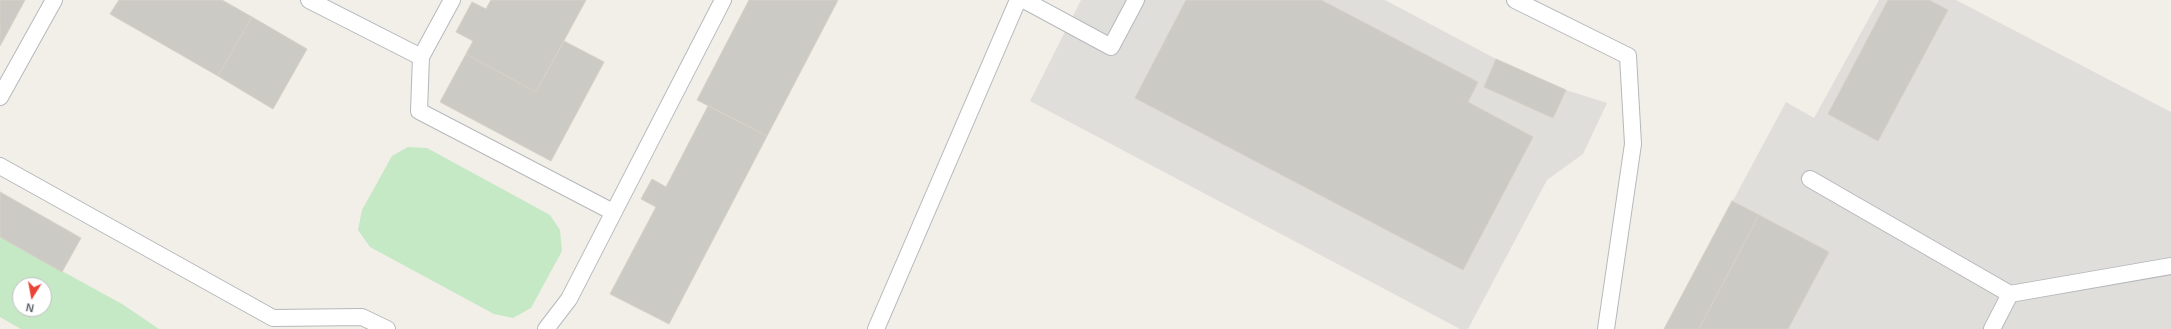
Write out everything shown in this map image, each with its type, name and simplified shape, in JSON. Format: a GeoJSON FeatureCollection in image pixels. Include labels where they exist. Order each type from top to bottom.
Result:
{"type":"FeatureCollection","features":[{"type":"Feature","properties":{"kind":"lane"},"geometry":{"type":"LineString","coordinates":[[0,97],[54,0]]}},
{"type":"Feature","properties":{"kind":"lane"},"geometry":{"type":"LineString","coordinates":[[309,0],[421,57]]}},
{"type":"Feature","properties":{"kind":"lane"},"geometry":{"type":"LineString","coordinates":[[452,0],[421,57],[419,111],[613,212]]}},
{"type":"Feature","properties":{"kind":"lane"},"geometry":{"type":"LineString","coordinates":[[546,329],[569,299],[723,0]]}},
{"type":"Feature","properties":{"kind":"lane"},"geometry":{"type":"LineString","coordinates":[[876,329],[1018,0]]}},
{"type":"Feature","properties":{"kind":"lane"},"geometry":{"type":"LineString","coordinates":[[1024,0],[1111,47],[1136,0]]}},
{"type":"Feature","properties":{"kind":"lane"},"geometry":{"type":"LineString","coordinates":[[1515,0],[1628,56],[1633,144],[1606,329]]}},
{"type":"Feature","properties":{"kind":"lane"},"geometry":{"type":"LineString","coordinates":[[0,166],[273,318],[362,317],[387,329]]}},
{"type":"Feature","properties":{"kind":"lane"},"geometry":{"type":"LineString","coordinates":[[1810,179],[2010,294],[2171,266]]}},
{"type":"Feature","properties":{"kind":"lane"},"geometry":{"type":"LineString","coordinates":[[1992,329],[2010,294]]}},
{"type":"Feature","properties":{"kind":"shaded area"},"geometry":{"type":"Polygon","coordinates":[[[1081,0],[1385,0],[1496,59],[1566,90],[1607,103],[1583,154],[1547,180],[1468,329],[1460,329],[1030,101],[1081,0]]]}},
{"type":"Feature","properties":{"kind":"shaded area"},"geometry":{"type":"Polygon","coordinates":[[[1879,0],[1956,0],[2171,112],[2171,329],[1664,329],[1786,102],[1814,118],[1879,0]]]}},
{"type":"Feature","properties":{"kind":"green space"},"geometry":{"type":"Polygon","coordinates":[[[408,147],[427,148],[550,215],[560,230],[562,251],[531,308],[513,318],[494,314],[370,247],[358,230],[362,210],[392,156],[408,147]]]}},
{"type":"Feature","properties":{"kind":"green space"},"geometry":{"type":"Polygon","coordinates":[[[0,237],[122,304],[159,329],[21,329],[0,317],[0,237]]]}},
{"type":"Feature","properties":{"kind":"building"},"geometry":{"type":"Polygon","coordinates":[[[0,0],[25,0],[0,46],[0,0]]]}},
{"type":"Feature","properties":{"kind":"building"},"geometry":{"type":"Polygon","coordinates":[[[119,0],[222,0],[252,17],[218,76],[110,14],[119,0]]]}},
{"type":"Feature","properties":{"kind":"building"},"geometry":{"type":"Polygon","coordinates":[[[491,0],[586,0],[536,92],[466,54],[473,41],[456,32],[472,2],[486,9],[491,0]]]}},
{"type":"Feature","properties":{"kind":"building"},"geometry":{"type":"Polygon","coordinates":[[[749,0],[838,0],[767,136],[697,100],[749,0]]]}},
{"type":"Feature","properties":{"kind":"building"},"geometry":{"type":"Polygon","coordinates":[[[1186,0],[1321,0],[1478,82],[1468,102],[1533,137],[1463,270],[1135,98],[1186,0]]]}},
{"type":"Feature","properties":{"kind":"building"},"geometry":{"type":"Polygon","coordinates":[[[1888,0],[1929,0],[1948,10],[1878,141],[1828,114],[1888,0]]]}},
{"type":"Feature","properties":{"kind":"building"},"geometry":{"type":"Polygon","coordinates":[[[252,17],[307,49],[273,109],[218,76],[252,17]]]}},
{"type":"Feature","properties":{"kind":"building"},"geometry":{"type":"Polygon","coordinates":[[[564,41],[604,62],[551,161],[440,102],[466,54],[536,92],[564,41]]]}},
{"type":"Feature","properties":{"kind":"building"},"geometry":{"type":"Polygon","coordinates":[[[1496,59],[1566,90],[1553,118],[1484,87],[1496,59]]]}},
{"type":"Feature","properties":{"kind":"building"},"geometry":{"type":"Polygon","coordinates":[[[708,106],[767,136],[669,324],[610,294],[656,207],[641,199],[652,179],[666,187],[708,106]]]}},
{"type":"Feature","properties":{"kind":"building"},"geometry":{"type":"Polygon","coordinates":[[[0,192],[81,238],[62,272],[0,237],[0,192]]]}},
{"type":"Feature","properties":{"kind":"building"},"geometry":{"type":"Polygon","coordinates":[[[1732,201],[1759,215],[1699,329],[1664,329],[1732,201]]]}},
{"type":"Feature","properties":{"kind":"building"},"geometry":{"type":"Polygon","coordinates":[[[1759,215],[1829,252],[1788,329],[1699,329],[1759,215]]]}}]}
